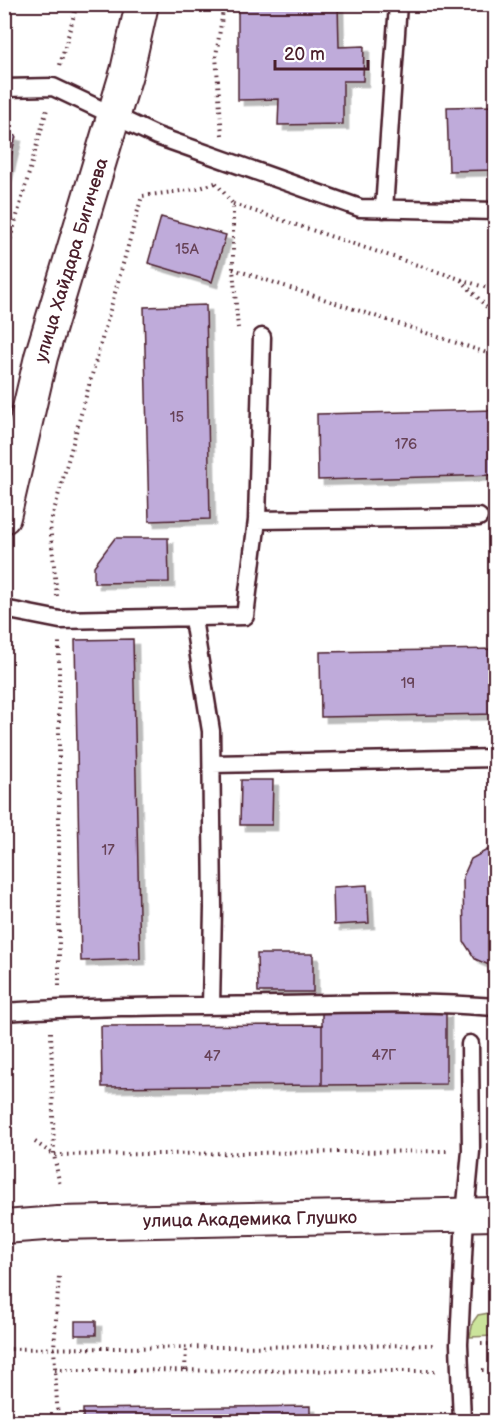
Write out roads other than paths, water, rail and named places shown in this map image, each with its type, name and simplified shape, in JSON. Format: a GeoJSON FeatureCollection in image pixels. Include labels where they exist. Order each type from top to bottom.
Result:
{"type":"FeatureCollection","features":[{"type":"Feature","properties":{"kind":"street","name":"улица Хайдара Бигичева"},"geometry":{"type":"LineString","coordinates":[[4,517],[41,357],[114,116],[142,4]]}},
{"type":"Feature","properties":{"kind":"street","name":"улица Академика Глушко"},"geometry":{"type":"LineString","coordinates":[[4,1227],[58,1223],[480,1215]]}},
{"type":"Feature","properties":{"kind":"lane"},"geometry":{"type":"LineString","coordinates":[[384,209],[398,4]]}},
{"type":"Feature","properties":{"kind":"lane"},"geometry":{"type":"LineString","coordinates":[[4,88],[53,87],[157,136],[360,208],[495,211]]}},
{"type":"Feature","properties":{"kind":"lane"},"geometry":{"type":"LineString","coordinates":[[4,609],[60,620],[193,619],[245,616],[257,520],[262,337]]}},
{"type":"Feature","properties":{"kind":"lane"},"geometry":{"type":"LineString","coordinates":[[257,520],[479,517]]}},
{"type":"Feature","properties":{"kind":"lane"},"geometry":{"type":"LineString","coordinates":[[193,619],[211,731],[213,908],[211,1006]]}},
{"type":"Feature","properties":{"kind":"lane"},"geometry":{"type":"LineString","coordinates":[[212,764],[495,758]]}},
{"type":"Feature","properties":{"kind":"lane"},"geometry":{"type":"LineString","coordinates":[[4,1012],[211,1006],[459,1004],[495,1007]]}},
{"type":"Feature","properties":{"kind":"lane"},"geometry":{"type":"LineString","coordinates":[[462,1422],[459,1344],[480,1215],[471,1151],[470,1044]]}}]}
